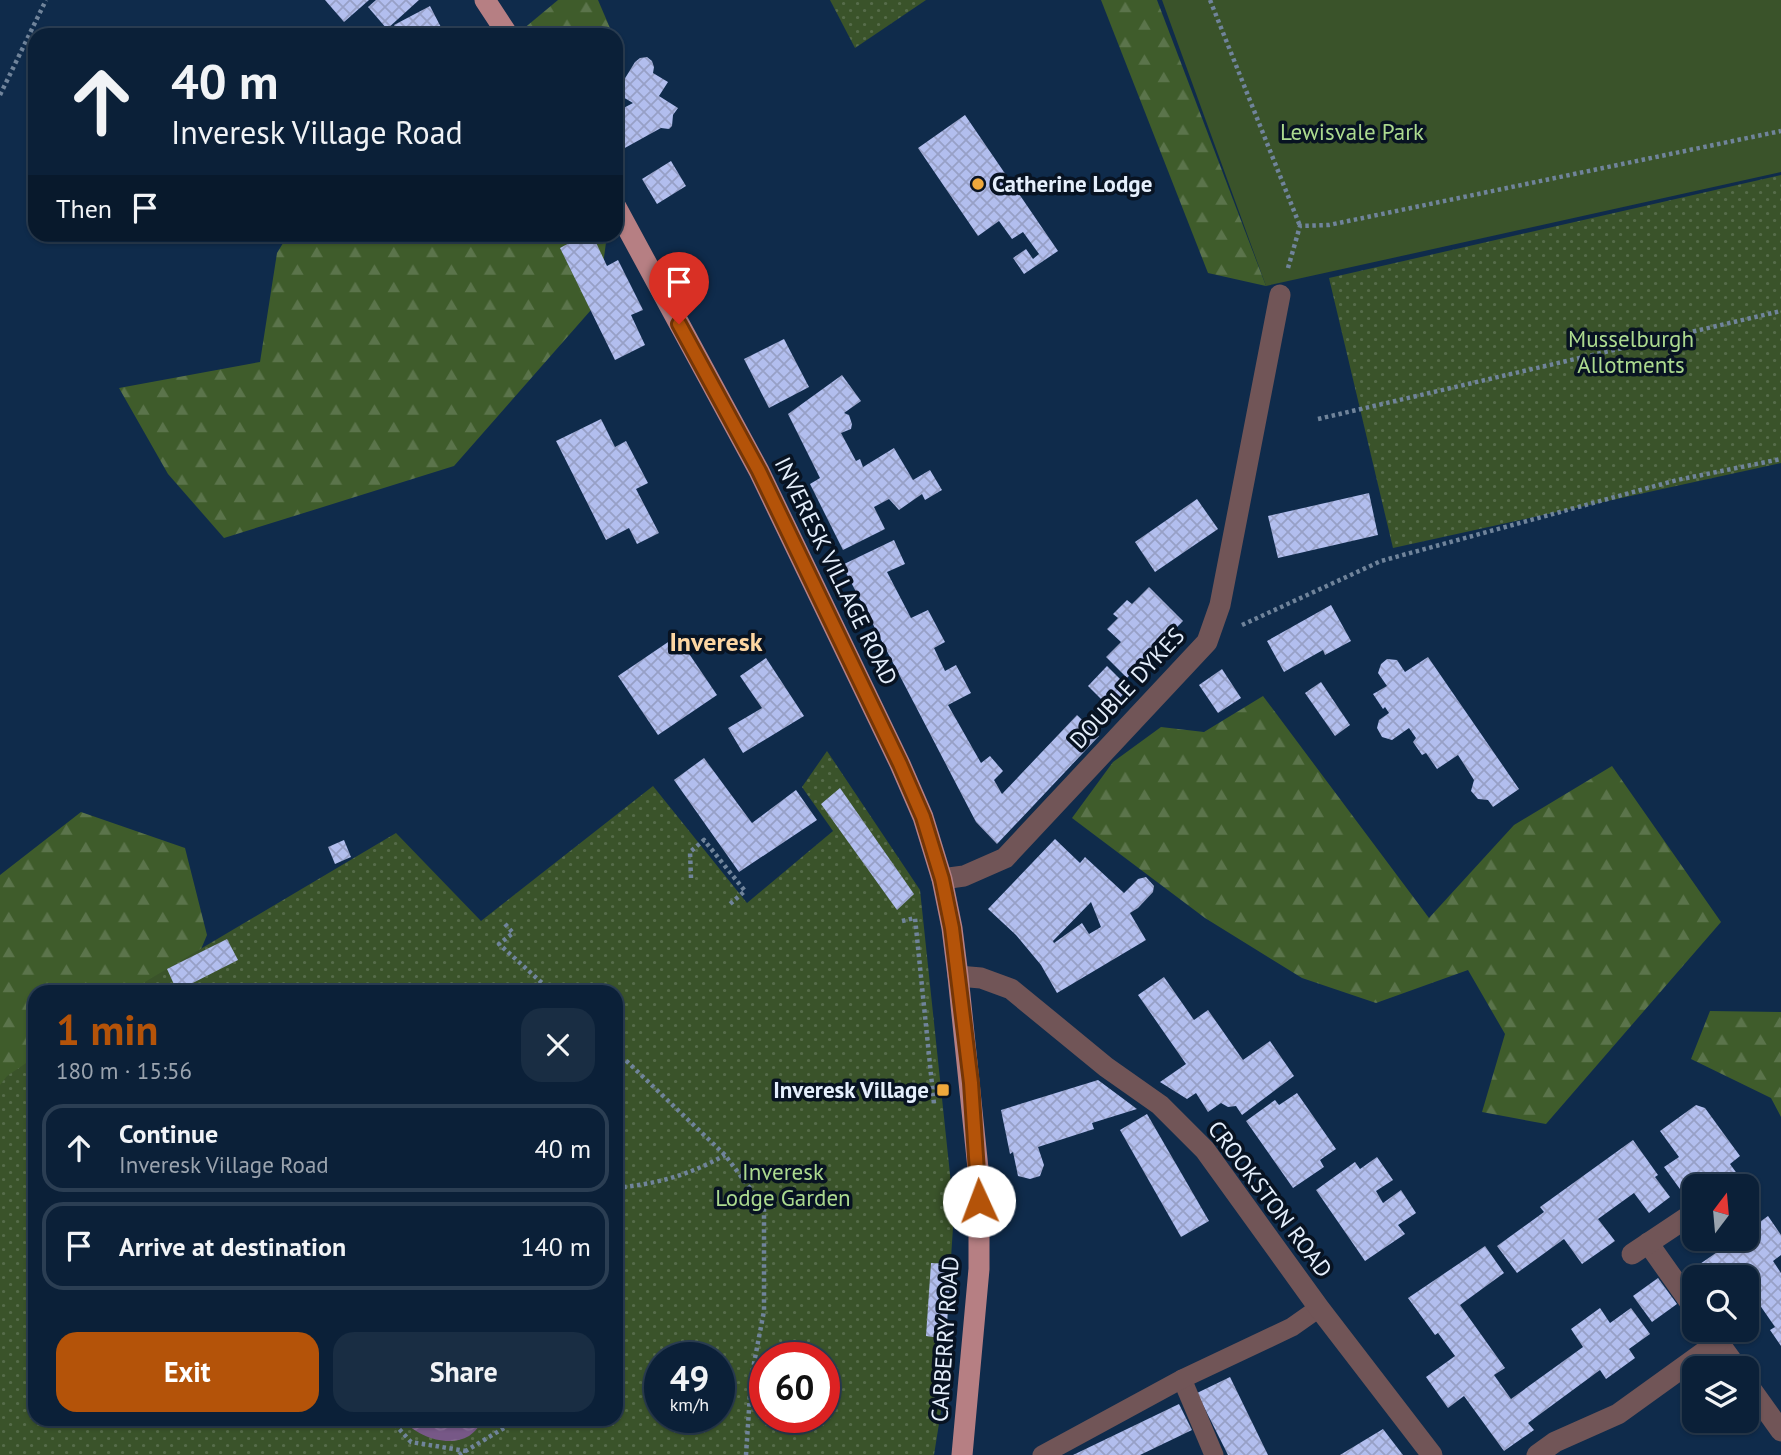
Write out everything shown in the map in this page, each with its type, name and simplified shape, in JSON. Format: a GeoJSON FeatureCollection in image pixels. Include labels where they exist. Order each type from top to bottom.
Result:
{"type":"FeatureCollection","features":[{"type":"Feature","properties":{"kind":"main road"},"geometry":{"type":"LineString","coordinates":[[485,0],[503,28]]}},
{"type":"Feature","properties":{"kind":"main road","name":"INVERESK VILLAGE ROAD"},"geometry":{"type":"LineString","coordinates":[[623,221],[771,496],[900,764],[923,817],[942,879],[958,976]]}},
{"type":"Feature","properties":{"kind":"main road","name":"CARBERRY ROAD"},"geometry":{"type":"LineString","coordinates":[[958,976],[979,1178],[979,1269],[962,1455]]}},
{"type":"Feature","properties":{"kind":"street","name":"DOUBLE DYKES"},"geometry":{"type":"LineString","coordinates":[[942,879],[964,876],[1005,858],[1207,642],[1220,605],[1280,295]]}},
{"type":"Feature","properties":{"kind":"street","name":"CROOKSTON ROAD"},"geometry":{"type":"LineString","coordinates":[[958,976],[981,978],[1011,989],[1106,1067],[1160,1105],[1205,1150],[1319,1308],[1432,1455]]}},
{"type":"Feature","properties":{"kind":"street"},"geometry":{"type":"LineString","coordinates":[[1682,1221],[1640,1248],[1682,1295]]}},
{"type":"Feature","properties":{"kind":"street"},"geometry":{"type":"LineString","coordinates":[[1537,1455],[1555,1442],[1618,1414],[1707,1342]]}},
{"type":"Feature","properties":{"kind":"street"},"geometry":{"type":"LineString","coordinates":[[1759,1400],[1781,1431]]}},
{"type":"Feature","properties":{"kind":"lane"},"geometry":{"type":"LineString","coordinates":[[1042,1455],[1182,1379],[1292,1327],[1319,1308]]}},
{"type":"Feature","properties":{"kind":"lane"},"geometry":{"type":"LineString","coordinates":[[1182,1379],[1213,1455]]}},
{"type":"Feature","properties":{"kind":"path"},"geometry":{"type":"LineString","coordinates":[[32,28],[46,0]]}},
{"type":"Feature","properties":{"kind":"path"},"geometry":{"type":"LineString","coordinates":[[1210,0],[1300,226],[1280,295]]}},
{"type":"Feature","properties":{"kind":"path"},"geometry":{"type":"LineString","coordinates":[[0,95],[28,37]]}},
{"type":"Feature","properties":{"kind":"path"},"geometry":{"type":"LineString","coordinates":[[1300,226],[1342,222],[1781,131]]}},
{"type":"Feature","properties":{"kind":"path"},"geometry":{"type":"LineString","coordinates":[[1318,419],[1781,311]]}},
{"type":"Feature","properties":{"kind":"path"},"geometry":{"type":"LineString","coordinates":[[1207,642],[1381,561],[1677,480],[1781,459]]}},
{"type":"Feature","properties":{"kind":"path"},"geometry":{"type":"LineString","coordinates":[[691,878],[690,852],[704,840],[745,891],[730,904]]}},
{"type":"Feature","properties":{"kind":"path"},"geometry":{"type":"LineString","coordinates":[[902,921],[915,918],[934,1104]]}},
{"type":"Feature","properties":{"kind":"path"},"geometry":{"type":"LineString","coordinates":[[505,924],[513,933],[499,944],[544,985]]}},
{"type":"Feature","properties":{"kind":"path"},"geometry":{"type":"LineString","coordinates":[[623,1058],[725,1156],[764,1207],[764,1311],[751,1379],[746,1455]]}},
{"type":"Feature","properties":{"kind":"path"},"geometry":{"type":"LineString","coordinates":[[623,1187],[651,1185],[699,1171],[725,1156]]}},
{"type":"Feature","properties":{"kind":"path"},"geometry":{"type":"LineString","coordinates":[[396,1426],[411,1443],[466,1451]]}},
{"type":"Feature","properties":{"kind":"path"},"geometry":{"type":"LineString","coordinates":[[459,1455],[507,1426]]}},
{"type":"Feature","properties":{"kind":"green space"},"geometry":{"type":"Polygon","coordinates":[[[558,0],[598,0],[610,28],[524,28],[558,0]]]}},
{"type":"Feature","properties":{"kind":"green space"},"geometry":{"type":"Polygon","coordinates":[[[830,0],[926,0],[855,48],[830,0]]]}},
{"type":"Feature","properties":{"kind":"green space"},"geometry":{"type":"Polygon","coordinates":[[[1101,0],[1157,0],[1266,286],[1208,273],[1101,0]]]}},
{"type":"Feature","properties":{"kind":"green space","name":"Lewisvale Park"},"geometry":{"type":"Polygon","coordinates":[[[1162,0],[1781,0],[1781,172],[1266,286],[1162,0]]]}},
{"type":"Feature","properties":{"kind":"green space","name":"Musselburgh Allotments"},"geometry":{"type":"Polygon","coordinates":[[[1781,175],[1781,463],[1393,548],[1329,278],[1781,175]]]}},
{"type":"Feature","properties":{"kind":"green space"},"geometry":{"type":"Polygon","coordinates":[[[284,242],[606,242],[598,302],[454,466],[224,538],[168,474],[119,388],[260,362],[277,253],[284,242]]]}},
{"type":"Feature","properties":{"kind":"green space"},"geometry":{"type":"Polygon","coordinates":[[[1263,696],[1429,918],[1514,825],[1612,766],[1721,922],[1546,1124],[1482,1112],[1505,1034],[1468,970],[1376,1003],[1302,978],[1205,918],[1072,818],[1113,762],[1161,727],[1204,732],[1263,696]]]}},
{"type":"Feature","properties":{"kind":"green space","name":"Inveresk Lodge Garden"},"geometry":{"type":"Polygon","coordinates":[[[827,751],[920,890],[954,1212],[941,1411],[934,1455],[0,1455],[0,1085],[7,1076],[28,1062],[28,1426],[623,1426],[623,985],[140,985],[396,833],[481,921],[653,786],[747,903],[833,831],[802,787],[827,751]]]}},
{"type":"Feature","properties":{"kind":"green space"},"geometry":{"type":"Polygon","coordinates":[[[81,812],[185,848],[207,935],[186,985],[28,985],[28,1139],[0,1162],[0,875],[81,812]]]}},
{"type":"Feature","properties":{"kind":"green space"},"geometry":{"type":"Polygon","coordinates":[[[1710,1011],[1781,1012],[1781,1117],[1771,1098],[1691,1059],[1710,1011]]]}},
{"type":"Feature","properties":{"kind":"water"},"geometry":{"type":"Polygon","coordinates":[[[409,1426],[479,1426],[469,1436],[452,1441],[434,1439],[409,1426]]]}},
{"type":"Feature","properties":{"kind":"building"},"geometry":{"type":"Polygon","coordinates":[[[325,0],[369,0],[344,22],[325,0]]]}},
{"type":"Feature","properties":{"kind":"building"},"geometry":{"type":"Polygon","coordinates":[[[376,0],[419,0],[388,28],[368,7],[376,0]]]}},
{"type":"Feature","properties":{"kind":"building"},"geometry":{"type":"Polygon","coordinates":[[[430,6],[441,28],[396,28],[394,25],[430,6]]]}},
{"type":"Feature","properties":{"kind":"building"},"geometry":{"type":"Polygon","coordinates":[[[647,57],[652,61],[653,73],[668,82],[659,96],[678,108],[669,129],[661,128],[623,149],[623,108],[633,103],[623,97],[623,82],[640,58],[647,57]]]}},
{"type":"Feature","properties":{"kind":"building","name":"Catherine Lodge"},"geometry":{"type":"Polygon","coordinates":[[[965,115],[1058,251],[1024,274],[1013,258],[1026,249],[1033,259],[1039,254],[1023,232],[1012,239],[999,221],[978,236],[918,148],[965,115]]]}},
{"type":"Feature","properties":{"kind":"building"},"geometry":{"type":"Polygon","coordinates":[[[671,161],[686,186],[657,204],[642,179],[671,161]]]}},
{"type":"Feature","properties":{"kind":"building"},"geometry":{"type":"Polygon","coordinates":[[[571,242],[596,242],[607,266],[618,260],[643,310],[631,315],[645,345],[615,360],[560,248],[571,242]]]}},
{"type":"Feature","properties":{"kind":"building"},"geometry":{"type":"Polygon","coordinates":[[[784,339],[809,387],[769,408],[744,359],[784,339]]]}},
{"type":"Feature","properties":{"kind":"building"},"geometry":{"type":"Polygon","coordinates":[[[842,375],[861,401],[844,413],[849,415],[852,424],[851,429],[841,433],[856,461],[860,459],[863,467],[894,448],[913,480],[930,470],[942,490],[925,500],[922,494],[899,510],[889,499],[874,507],[885,529],[843,550],[810,484],[820,478],[788,414],[842,375]]]}},
{"type":"Feature","properties":{"kind":"building"},"geometry":{"type":"Polygon","coordinates":[[[601,419],[615,447],[626,441],[648,483],[636,489],[659,533],[637,544],[629,528],[606,540],[556,441],[601,419]]]}},
{"type":"Feature","properties":{"kind":"building"},"geometry":{"type":"Polygon","coordinates":[[[1369,493],[1378,535],[1278,558],[1268,516],[1369,493]]]}},
{"type":"Feature","properties":{"kind":"building"},"geometry":{"type":"Polygon","coordinates":[[[1197,499],[1218,529],[1155,572],[1135,542],[1197,499]]]}},
{"type":"Feature","properties":{"kind":"building"},"geometry":{"type":"Polygon","coordinates":[[[894,540],[905,564],[887,572],[911,618],[928,610],[945,642],[934,648],[945,671],[956,665],[971,693],[948,705],[981,763],[990,756],[1003,771],[994,780],[1002,794],[1077,715],[1099,736],[997,844],[976,822],[842,565],[894,540]]]}},
{"type":"Feature","properties":{"kind":"building"},"geometry":{"type":"Polygon","coordinates":[[[1149,587],[1183,621],[1127,678],[1106,657],[1121,642],[1107,629],[1118,618],[1113,614],[1127,600],[1132,604],[1149,587]]]}},
{"type":"Feature","properties":{"kind":"building"},"geometry":{"type":"Polygon","coordinates":[[[1331,605],[1351,641],[1325,655],[1323,650],[1284,672],[1267,641],[1331,605]]]}},
{"type":"Feature","properties":{"kind":"building"},"geometry":{"type":"Polygon","coordinates":[[[677,636],[717,695],[658,735],[618,676],[677,636]]]}},
{"type":"Feature","properties":{"kind":"building"},"geometry":{"type":"Polygon","coordinates":[[[1428,657],[1519,789],[1493,807],[1488,800],[1478,799],[1471,791],[1474,780],[1458,755],[1437,769],[1426,753],[1422,755],[1413,742],[1416,738],[1409,728],[1392,740],[1382,737],[1377,728],[1379,720],[1389,713],[1373,694],[1387,686],[1378,673],[1381,664],[1387,659],[1397,660],[1405,672],[1428,657]]]}},
{"type":"Feature","properties":{"kind":"building"},"geometry":{"type":"Polygon","coordinates":[[[766,658],[804,716],[743,753],[728,728],[762,708],[740,676],[766,658]]]}},
{"type":"Feature","properties":{"kind":"building"},"geometry":{"type":"Polygon","coordinates":[[[1107,666],[1129,688],[1110,708],[1088,686],[1107,666]]]}},
{"type":"Feature","properties":{"kind":"building"},"geometry":{"type":"Polygon","coordinates":[[[1222,669],[1241,698],[1218,713],[1199,685],[1222,669]]]}},
{"type":"Feature","properties":{"kind":"building"},"geometry":{"type":"Polygon","coordinates":[[[1321,682],[1350,725],[1335,736],[1305,693],[1321,682]]]}},
{"type":"Feature","properties":{"kind":"building"},"geometry":{"type":"Polygon","coordinates":[[[704,758],[752,823],[796,790],[817,820],[739,872],[674,780],[704,758]]]}},
{"type":"Feature","properties":{"kind":"building"},"geometry":{"type":"Polygon","coordinates":[[[840,788],[914,894],[897,910],[821,804],[840,788]]]}},
{"type":"Feature","properties":{"kind":"building"},"geometry":{"type":"Polygon","coordinates":[[[1055,839],[1080,863],[1085,857],[1124,893],[1138,879],[1146,877],[1154,886],[1153,892],[1130,913],[1146,940],[1057,993],[1041,965],[1016,935],[988,909],[1055,839]],[[1091,902],[1053,941],[1054,943],[1082,923],[1089,934],[1101,927],[1091,902]]]}},
{"type":"Feature","properties":{"kind":"building"},"geometry":{"type":"Polygon","coordinates":[[[344,840],[351,857],[335,864],[328,847],[344,840]]]}},
{"type":"Feature","properties":{"kind":"building"},"geometry":{"type":"Polygon","coordinates":[[[227,939],[238,960],[189,985],[174,985],[167,969],[227,939]]]}},
{"type":"Feature","properties":{"kind":"building"},"geometry":{"type":"Polygon","coordinates":[[[1164,977],[1194,1020],[1208,1010],[1243,1060],[1270,1041],[1294,1076],[1242,1115],[1236,1106],[1228,1107],[1221,1103],[1208,1112],[1196,1093],[1187,1099],[1160,1082],[1186,1064],[1138,995],[1164,977]]]}},
{"type":"Feature","properties":{"kind":"building"},"geometry":{"type":"Polygon","coordinates":[[[1098,1080],[1137,1109],[1092,1123],[1094,1129],[1038,1147],[1044,1165],[1040,1176],[1030,1179],[1018,1176],[1013,1152],[1010,1154],[1001,1110],[1098,1080]]]}},
{"type":"Feature","properties":{"kind":"building"},"geometry":{"type":"Polygon","coordinates":[[[1297,1093],[1336,1149],[1320,1160],[1324,1167],[1293,1188],[1246,1121],[1275,1100],[1279,1105],[1297,1093]]]}},
{"type":"Feature","properties":{"kind":"building"},"geometry":{"type":"Polygon","coordinates":[[[1696,1105],[1705,1108],[1740,1156],[1730,1164],[1737,1174],[1682,1174],[1682,1192],[1664,1167],[1679,1157],[1660,1131],[1696,1105]]]}},
{"type":"Feature","properties":{"kind":"building"},"geometry":{"type":"Polygon","coordinates":[[[1147,1114],[1209,1221],[1181,1237],[1120,1130],[1147,1114]]]}},
{"type":"Feature","properties":{"kind":"building"},"geometry":{"type":"Polygon","coordinates":[[[1633,1140],[1670,1197],[1649,1213],[1634,1193],[1598,1219],[1615,1241],[1582,1264],[1564,1239],[1517,1273],[1497,1246],[1544,1212],[1540,1207],[1633,1140]]]}},
{"type":"Feature","properties":{"kind":"building"},"geometry":{"type":"Polygon","coordinates":[[[1377,1157],[1393,1180],[1376,1191],[1383,1203],[1401,1190],[1416,1213],[1398,1225],[1405,1234],[1365,1261],[1316,1190],[1355,1162],[1360,1169],[1377,1157]]]}},
{"type":"Feature","properties":{"kind":"building"},"geometry":{"type":"Polygon","coordinates":[[[1768,1216],[1781,1235],[1781,1255],[1773,1261],[1781,1273],[1781,1346],[1770,1330],[1775,1327],[1759,1304],[1759,1265],[1698,1265],[1719,1251],[1759,1251],[1759,1223],[1768,1216]]]}},
{"type":"Feature","properties":{"kind":"building"},"geometry":{"type":"Polygon","coordinates":[[[1485,1246],[1504,1273],[1460,1305],[1505,1368],[1494,1375],[1511,1399],[1583,1347],[1571,1329],[1600,1308],[1610,1323],[1631,1308],[1650,1334],[1629,1349],[1635,1358],[1606,1379],[1600,1370],[1528,1423],[1534,1430],[1504,1451],[1464,1396],[1448,1408],[1426,1377],[1455,1356],[1438,1333],[1435,1335],[1408,1298],[1485,1246]]]}},
{"type":"Feature","properties":{"kind":"building"},"geometry":{"type":"Polygon","coordinates":[[[931,1263],[951,1264],[946,1339],[926,1336],[931,1263]]]}},
{"type":"Feature","properties":{"kind":"building"},"geometry":{"type":"Polygon","coordinates":[[[1658,1278],[1677,1304],[1652,1322],[1633,1296],[1658,1278]]]}},
{"type":"Feature","properties":{"kind":"building"},"geometry":{"type":"Polygon","coordinates":[[[1230,1377],[1268,1455],[1228,1455],[1197,1393],[1230,1377]]]}},
{"type":"Feature","properties":{"kind":"building"},"geometry":{"type":"Polygon","coordinates":[[[1179,1404],[1192,1430],[1140,1455],[1073,1455],[1179,1404]]]}},
{"type":"Feature","properties":{"kind":"building"},"geometry":{"type":"Polygon","coordinates":[[[1383,1429],[1403,1455],[1340,1455],[1383,1429]]]}},
{"type":"Feature","properties":{"kind":"place","name":"Catherine Lodge"},"geometry":{"type":"Point","coordinates":[978,184]}},
{"type":"Feature","properties":{"kind":"place","name":"Inveresk Village"},"geometry":{"type":"Point","coordinates":[943,1090]}},
{"type":"Feature","properties":{"kind":"district","name":"Inveresk"},"geometry":{"type":"Point","coordinates":[716,642]}},
{"type":"Feature","properties":{"kind":"route"},"geometry":{"type":"LineString","coordinates":[[679,324],[759,471],[923,817],[942,879],[952,928],[971,1083],[979,1201]]}}]}
